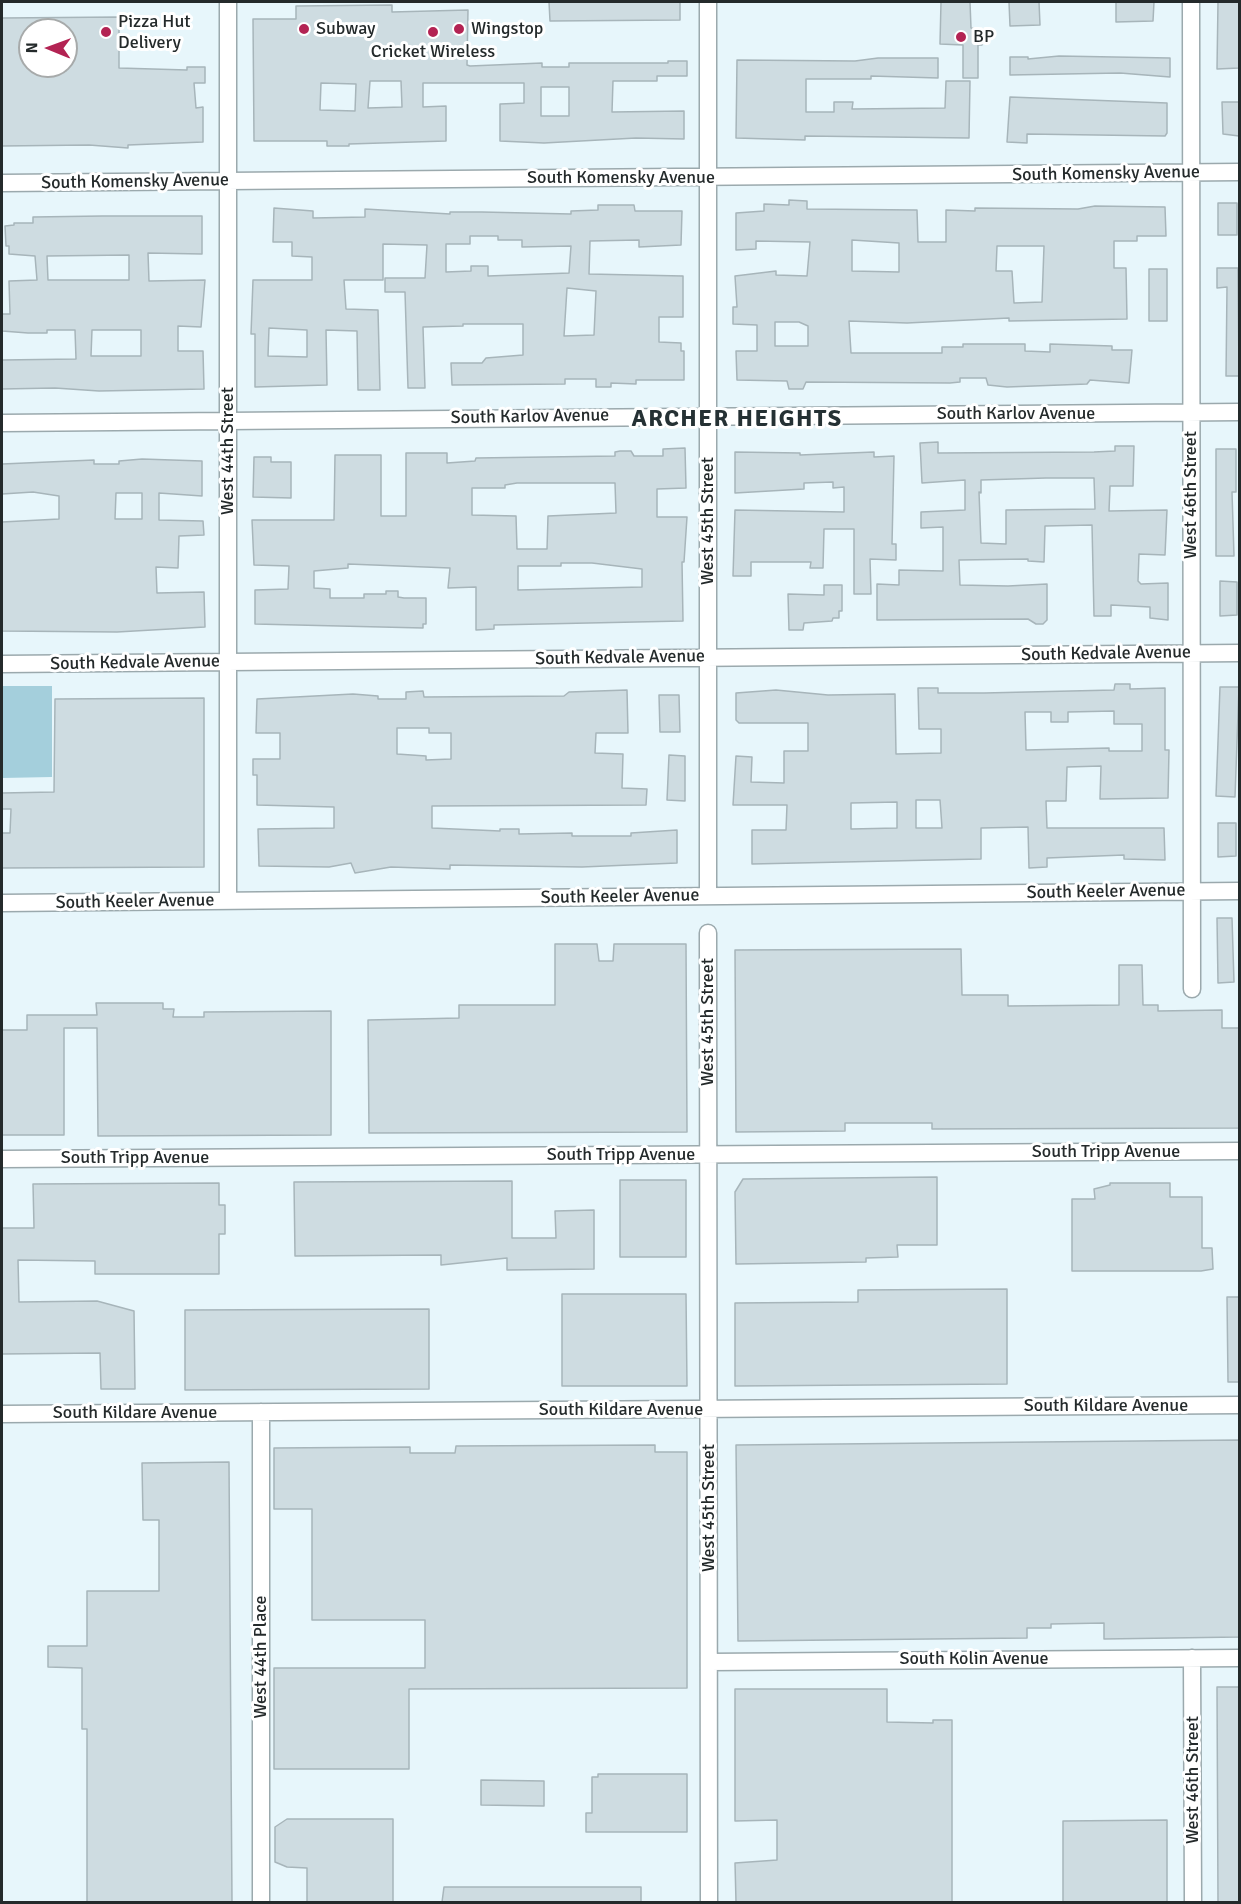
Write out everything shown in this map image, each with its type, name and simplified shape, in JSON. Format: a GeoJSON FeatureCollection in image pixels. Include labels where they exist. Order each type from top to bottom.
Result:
{"type":"FeatureCollection","features":[{"type":"Feature","properties":{"kind":"street","name":"West 44th Street"},"geometry":{"type":"LineString","coordinates":[[228,2],[228,901]]}},
{"type":"Feature","properties":{"kind":"street","name":"West 45th Street"},"geometry":{"type":"LineString","coordinates":[[708,2],[708,896]]}},
{"type":"Feature","properties":{"kind":"street","name":"West 46th Street"},"geometry":{"type":"LineString","coordinates":[[1191,2],[1192,989]]}},
{"type":"Feature","properties":{"kind":"street","name":"South Komensky Avenue"},"geometry":{"type":"LineString","coordinates":[[2,183],[1239,172]]}},
{"type":"Feature","properties":{"kind":"street","name":"South Karlov Avenue"},"geometry":{"type":"LineString","coordinates":[[2,423],[1239,412]]}},
{"type":"Feature","properties":{"kind":"street","name":"South Kedvale Avenue"},"geometry":{"type":"LineString","coordinates":[[2,664],[1239,653]]}},
{"type":"Feature","properties":{"kind":"street","name":"South Keeler Avenue"},"geometry":{"type":"LineString","coordinates":[[2,903],[1239,891]]}},
{"type":"Feature","properties":{"kind":"street","name":"West 45th Street"},"geometry":{"type":"LineString","coordinates":[[708,933],[709,1902]]}},
{"type":"Feature","properties":{"kind":"street","name":"South Tripp Avenue"},"geometry":{"type":"LineString","coordinates":[[2,1159],[1239,1151]]}},
{"type":"Feature","properties":{"kind":"street","name":"South Kildare Avenue"},"geometry":{"type":"LineString","coordinates":[[2,1414],[1239,1405]]}},
{"type":"Feature","properties":{"kind":"street","name":"West 44th Place"},"geometry":{"type":"LineString","coordinates":[[261,1412],[261,1902]]}},
{"type":"Feature","properties":{"kind":"street","name":"West 46th Street"},"geometry":{"type":"LineString","coordinates":[[1192,1658],[1193,1902]]}},
{"type":"Feature","properties":{"kind":"street","name":"South Kolin Avenue"},"geometry":{"type":"LineString","coordinates":[[709,1662],[1239,1658]]}},
{"type":"Feature","properties":{"kind":"shaded area"},"geometry":{"type":"Polygon","coordinates":[[[2,686],[52,686],[52,777],[2,778],[2,686]]]}},
{"type":"Feature","properties":{"kind":"building"},"geometry":{"type":"Polygon","coordinates":[[[549,2],[680,2],[680,20],[550,21],[549,2]]]}},
{"type":"Feature","properties":{"kind":"building"},"geometry":{"type":"Polygon","coordinates":[[[941,2],[970,2],[971,28],[983,29],[982,45],[978,45],[978,78],[963,78],[963,45],[940,44],[941,2]]]}},
{"type":"Feature","properties":{"kind":"building"},"geometry":{"type":"Polygon","coordinates":[[[1009,2],[1039,2],[1040,25],[1010,26],[1009,2]]]}},
{"type":"Feature","properties":{"kind":"building"},"geometry":{"type":"Polygon","coordinates":[[[1116,2],[1154,2],[1153,21],[1116,22],[1116,2]]]}},
{"type":"Feature","properties":{"kind":"building"},"geometry":{"type":"Polygon","coordinates":[[[1218,2],[1239,2],[1239,68],[1217,69],[1218,2]]]}},
{"type":"Feature","properties":{"kind":"building"},"geometry":{"type":"Polygon","coordinates":[[[392,5],[392,12],[468,10],[467,65],[470,66],[542,63],[542,67],[569,67],[569,63],[687,61],[687,76],[657,76],[657,81],[613,81],[612,112],[684,111],[684,139],[636,138],[544,143],[500,141],[500,104],[524,103],[524,83],[423,83],[423,107],[446,106],[446,141],[327,146],[327,141],[254,141],[253,19],[296,19],[296,6],[392,5]],[[370,81],[368,108],[402,107],[401,81],[370,81]],[[321,83],[320,110],[355,111],[356,84],[321,83]],[[541,87],[541,116],[569,116],[569,87],[541,87]]]}},
{"type":"Feature","properties":{"kind":"building"},"geometry":{"type":"Polygon","coordinates":[[[119,17],[119,68],[187,70],[187,67],[205,67],[205,83],[194,83],[196,108],[203,107],[203,142],[128,145],[128,148],[89,145],[2,146],[2,18],[119,17]]]}},
{"type":"Feature","properties":{"kind":"building"},"geometry":{"type":"Polygon","coordinates":[[[1059,56],[1170,58],[1170,77],[1120,73],[1010,75],[1010,57],[1028,57],[1028,59],[1059,56]]]}},
{"type":"Feature","properties":{"kind":"building"},"geometry":{"type":"Polygon","coordinates":[[[878,58],[938,58],[938,78],[871,76],[871,79],[806,79],[806,112],[834,112],[834,102],[853,102],[852,109],[945,108],[946,81],[970,81],[969,138],[805,136],[805,140],[736,138],[737,60],[855,61],[878,58]]]}},
{"type":"Feature","properties":{"kind":"building"},"geometry":{"type":"Polygon","coordinates":[[[1010,97],[1167,103],[1167,133],[1165,136],[1027,134],[1027,143],[1007,142],[1010,97]]]}},
{"type":"Feature","properties":{"kind":"building"},"geometry":{"type":"Polygon","coordinates":[[[1222,102],[1239,102],[1239,136],[1223,134],[1222,102]]]}},
{"type":"Feature","properties":{"kind":"building"},"geometry":{"type":"Polygon","coordinates":[[[789,200],[807,201],[807,209],[917,210],[918,242],[946,242],[946,210],[1078,209],[1095,206],[1165,207],[1166,236],[1137,236],[1137,241],[1114,241],[1114,268],[1126,268],[1127,319],[1009,321],[1009,318],[907,323],[849,321],[851,353],[942,353],[942,347],[963,347],[963,344],[1025,344],[1025,351],[1050,352],[1050,344],[1112,346],[1112,350],[1132,350],[1129,383],[1090,380],[1087,384],[1007,387],[988,385],[986,378],[960,378],[960,382],[950,383],[806,382],[803,389],[789,389],[787,381],[737,380],[736,351],[757,351],[757,325],[733,324],[733,307],[737,307],[735,276],[776,271],[776,275],[807,276],[810,242],[756,241],[756,249],[736,250],[736,213],[764,211],[764,204],[789,205],[789,200]],[[852,240],[852,271],[899,272],[899,243],[852,240]],[[997,246],[996,271],[1012,271],[1014,303],[1042,302],[1044,246],[997,246]],[[775,322],[775,346],[808,346],[808,326],[799,322],[775,322]]]}},
{"type":"Feature","properties":{"kind":"building"},"geometry":{"type":"Polygon","coordinates":[[[1218,203],[1237,203],[1237,235],[1218,235],[1218,203]]]}},
{"type":"Feature","properties":{"kind":"building"},"geometry":{"type":"Polygon","coordinates":[[[598,205],[634,205],[635,211],[682,211],[681,245],[639,247],[639,240],[590,241],[589,274],[683,276],[683,317],[659,317],[659,342],[681,343],[681,351],[684,351],[684,380],[636,380],[636,384],[611,383],[611,387],[596,387],[596,379],[565,379],[565,384],[452,385],[451,363],[482,363],[486,358],[523,355],[523,324],[463,324],[463,326],[423,327],[425,388],[408,388],[405,292],[385,292],[385,278],[425,278],[427,245],[383,244],[383,280],[344,280],[346,309],[378,310],[380,390],[358,390],[357,331],[326,330],[327,385],[255,387],[255,334],[251,334],[253,280],[312,280],[312,257],[292,256],[292,242],[273,242],[274,208],[313,211],[313,218],[365,217],[365,209],[450,214],[450,212],[482,212],[571,214],[571,211],[598,210],[598,205]],[[470,236],[470,244],[446,244],[446,272],[471,271],[471,266],[488,266],[488,276],[569,273],[571,246],[522,247],[522,240],[498,240],[498,236],[470,236]],[[567,288],[564,336],[594,335],[596,291],[567,288]],[[269,328],[268,356],[307,357],[307,330],[269,328]]]}},
{"type":"Feature","properties":{"kind":"building"},"geometry":{"type":"Polygon","coordinates":[[[202,216],[202,254],[148,253],[149,281],[205,280],[201,327],[178,326],[178,351],[203,351],[204,389],[99,391],[55,388],[2,389],[2,360],[76,359],[75,330],[47,330],[47,333],[2,331],[2,314],[10,314],[9,281],[37,280],[35,256],[9,254],[9,246],[6,246],[5,226],[14,225],[14,223],[33,223],[33,217],[202,216]],[[129,255],[47,256],[48,280],[129,280],[129,255]],[[92,330],[91,356],[141,356],[141,330],[92,330]]]}},
{"type":"Feature","properties":{"kind":"building"},"geometry":{"type":"Polygon","coordinates":[[[1217,268],[1238,268],[1239,376],[1226,376],[1227,287],[1217,288],[1217,268]]]}},
{"type":"Feature","properties":{"kind":"building"},"geometry":{"type":"Polygon","coordinates":[[[1149,269],[1167,269],[1167,321],[1149,321],[1149,269]]]}},
{"type":"Feature","properties":{"kind":"building"},"geometry":{"type":"Polygon","coordinates":[[[938,442],[938,453],[1094,452],[1115,451],[1115,446],[1134,446],[1133,486],[1110,486],[1109,511],[1167,510],[1165,555],[1139,554],[1138,581],[1141,584],[1168,583],[1168,620],[1150,618],[1150,607],[1111,605],[1111,616],[1094,616],[1092,525],[1045,526],[1044,562],[1028,561],[1028,559],[959,560],[960,585],[1047,584],[1047,620],[1043,624],[1036,624],[1028,619],[877,620],[877,584],[899,585],[899,570],[943,571],[943,527],[921,528],[921,512],[965,510],[965,480],[922,483],[920,443],[938,442]],[[1094,478],[981,480],[981,493],[979,492],[981,543],[1006,544],[1006,510],[1095,509],[1094,478]]]}},
{"type":"Feature","properties":{"kind":"building"},"geometry":{"type":"Polygon","coordinates":[[[685,448],[686,488],[657,489],[657,517],[687,517],[684,562],[682,562],[683,621],[494,625],[494,629],[476,630],[476,587],[448,588],[450,568],[348,564],[348,568],[314,571],[314,588],[330,589],[330,598],[364,598],[364,594],[386,594],[386,591],[398,591],[398,597],[426,598],[426,624],[423,624],[423,628],[255,624],[255,590],[288,589],[289,566],[254,565],[252,520],[334,520],[335,455],[381,455],[381,516],[406,516],[406,453],[447,453],[447,463],[475,461],[476,458],[615,456],[615,452],[620,451],[631,451],[634,456],[663,456],[663,449],[685,448]],[[615,483],[505,485],[505,488],[472,488],[472,515],[516,516],[517,549],[547,549],[548,516],[616,513],[615,483]],[[561,563],[561,566],[518,566],[518,590],[642,587],[642,569],[592,563],[561,563]]]}},
{"type":"Feature","properties":{"kind":"building"},"geometry":{"type":"Polygon","coordinates":[[[1216,449],[1236,449],[1236,492],[1232,492],[1234,556],[1216,556],[1216,449]]]}},
{"type":"Feature","properties":{"kind":"building"},"geometry":{"type":"Polygon","coordinates":[[[735,452],[800,453],[800,455],[874,452],[874,457],[894,456],[892,544],[896,544],[896,560],[870,559],[871,594],[854,594],[854,529],[824,529],[823,568],[810,568],[811,562],[751,562],[751,576],[733,576],[735,510],[844,512],[844,487],[833,488],[833,482],[804,483],[804,489],[735,493],[735,452]]]}},
{"type":"Feature","properties":{"kind":"building"},"geometry":{"type":"Polygon","coordinates":[[[254,457],[271,457],[271,462],[291,462],[291,498],[253,497],[254,457]]]}},
{"type":"Feature","properties":{"kind":"building"},"geometry":{"type":"Polygon","coordinates":[[[142,459],[202,461],[202,496],[159,493],[159,520],[203,521],[204,535],[179,536],[178,568],[156,567],[157,593],[204,592],[205,627],[117,632],[2,631],[2,522],[59,519],[59,496],[33,492],[2,494],[2,464],[94,460],[94,464],[119,464],[119,461],[142,459]],[[116,493],[115,519],[142,519],[142,493],[116,493]]]}},
{"type":"Feature","properties":{"kind":"building"},"geometry":{"type":"Polygon","coordinates":[[[1220,581],[1237,582],[1237,615],[1220,616],[1220,581]]]}},
{"type":"Feature","properties":{"kind":"building"},"geometry":{"type":"Polygon","coordinates":[[[824,585],[842,585],[842,611],[839,611],[839,618],[833,618],[832,621],[804,623],[803,630],[789,630],[788,594],[824,595],[824,585]]]}},
{"type":"Feature","properties":{"kind":"building"},"geometry":{"type":"Polygon","coordinates":[[[1115,684],[1130,684],[1130,689],[1165,688],[1165,750],[1169,750],[1168,798],[1100,799],[1101,766],[1067,767],[1066,801],[1046,801],[1047,828],[1164,828],[1165,860],[1124,859],[1124,855],[1047,858],[1047,867],[1029,868],[1028,827],[981,828],[981,859],[752,864],[752,830],[786,830],[787,805],[733,805],[736,756],[752,757],[751,782],[784,783],[784,751],[808,751],[808,723],[739,723],[736,720],[736,693],[776,690],[828,695],[895,694],[896,754],[941,753],[941,729],[919,729],[918,688],[938,688],[938,693],[1114,690],[1115,684]],[[1114,711],[1068,712],[1068,722],[1051,722],[1051,712],[1025,712],[1026,750],[1109,748],[1109,751],[1142,751],[1142,724],[1114,724],[1114,711]],[[916,800],[916,828],[942,828],[940,800],[916,800]],[[897,802],[851,803],[851,829],[897,828],[897,802]]]}},
{"type":"Feature","properties":{"kind":"building"},"geometry":{"type":"Polygon","coordinates":[[[1220,687],[1239,687],[1235,797],[1216,796],[1220,687]]]}},
{"type":"Feature","properties":{"kind":"building"},"geometry":{"type":"Polygon","coordinates":[[[627,690],[628,733],[596,733],[595,753],[623,754],[622,788],[647,789],[646,805],[432,806],[432,828],[500,831],[500,829],[519,829],[519,834],[572,833],[572,836],[631,836],[631,833],[677,830],[677,863],[582,867],[450,865],[450,869],[391,867],[355,873],[351,863],[329,867],[259,866],[258,829],[334,828],[334,807],[257,805],[257,775],[253,775],[253,759],[280,759],[280,733],[256,733],[257,699],[353,694],[378,696],[378,699],[406,699],[406,692],[423,691],[424,697],[564,696],[569,692],[627,690]],[[397,728],[397,754],[426,756],[426,760],[451,759],[451,733],[429,733],[429,728],[397,728]]]}},
{"type":"Feature","properties":{"kind":"building"},"geometry":{"type":"Polygon","coordinates":[[[659,695],[679,695],[680,732],[660,732],[659,695]]]}},
{"type":"Feature","properties":{"kind":"building"},"geometry":{"type":"Polygon","coordinates":[[[204,698],[204,867],[2,868],[2,833],[10,833],[11,809],[2,809],[2,793],[54,792],[55,699],[204,698]]]}},
{"type":"Feature","properties":{"kind":"building"},"geometry":{"type":"Polygon","coordinates":[[[669,755],[685,756],[685,801],[667,800],[669,755]]]}},
{"type":"Feature","properties":{"kind":"building"},"geometry":{"type":"Polygon","coordinates":[[[1218,823],[1236,823],[1236,856],[1218,857],[1218,823]]]}},
{"type":"Feature","properties":{"kind":"building"},"geometry":{"type":"Polygon","coordinates":[[[1217,918],[1232,918],[1234,982],[1218,983],[1217,918]]]}},
{"type":"Feature","properties":{"kind":"building"},"geometry":{"type":"Polygon","coordinates":[[[555,944],[597,944],[599,961],[613,961],[614,944],[686,944],[687,1132],[369,1133],[368,1020],[459,1018],[459,1005],[555,1005],[555,944]]]}},
{"type":"Feature","properties":{"kind":"building"},"geometry":{"type":"Polygon","coordinates":[[[961,949],[962,995],[1008,995],[1008,1006],[1119,1005],[1119,965],[1142,965],[1143,1005],[1158,1005],[1158,1011],[1222,1010],[1222,1028],[1239,1028],[1239,1128],[932,1129],[932,1123],[845,1123],[845,1131],[736,1132],[735,950],[961,949]]]}},
{"type":"Feature","properties":{"kind":"building"},"geometry":{"type":"Polygon","coordinates":[[[96,1003],[163,1003],[163,1009],[174,1009],[173,1017],[204,1017],[204,1012],[331,1011],[331,1135],[98,1136],[97,1028],[64,1028],[64,1135],[2,1135],[2,1030],[27,1030],[27,1015],[97,1015],[96,1003]]]}},
{"type":"Feature","properties":{"kind":"building"},"geometry":{"type":"Polygon","coordinates":[[[937,1177],[937,1245],[897,1245],[898,1257],[866,1258],[866,1262],[736,1264],[735,1192],[743,1179],[937,1177]]]}},
{"type":"Feature","properties":{"kind":"building"},"geometry":{"type":"Polygon","coordinates":[[[620,1180],[686,1180],[686,1257],[620,1257],[620,1180]]]}},
{"type":"Feature","properties":{"kind":"building"},"geometry":{"type":"Polygon","coordinates":[[[512,1181],[512,1238],[556,1238],[555,1211],[594,1210],[594,1269],[507,1270],[507,1258],[441,1265],[441,1255],[295,1256],[294,1182],[512,1181]]]}},
{"type":"Feature","properties":{"kind":"building"},"geometry":{"type":"Polygon","coordinates":[[[219,1183],[219,1205],[225,1205],[225,1234],[219,1234],[219,1274],[95,1274],[95,1261],[18,1260],[19,1302],[97,1301],[134,1311],[135,1389],[101,1389],[100,1353],[2,1354],[2,1228],[34,1228],[33,1184],[219,1183]]]}},
{"type":"Feature","properties":{"kind":"building"},"geometry":{"type":"Polygon","coordinates":[[[1110,1183],[1170,1183],[1170,1197],[1202,1197],[1202,1248],[1212,1248],[1213,1269],[1201,1271],[1072,1271],[1072,1199],[1095,1199],[1094,1189],[1110,1185],[1110,1183]]]}},
{"type":"Feature","properties":{"kind":"building"},"geometry":{"type":"Polygon","coordinates":[[[1007,1289],[1007,1384],[735,1386],[735,1303],[858,1302],[858,1290],[1007,1289]]]}},
{"type":"Feature","properties":{"kind":"building"},"geometry":{"type":"Polygon","coordinates":[[[562,1294],[686,1294],[687,1386],[562,1386],[562,1294]]]}},
{"type":"Feature","properties":{"kind":"building"},"geometry":{"type":"Polygon","coordinates":[[[1227,1297],[1239,1297],[1239,1382],[1228,1382],[1227,1297]]]}},
{"type":"Feature","properties":{"kind":"building"},"geometry":{"type":"Polygon","coordinates":[[[429,1309],[429,1389],[185,1390],[185,1310],[429,1309]]]}},
{"type":"Feature","properties":{"kind":"building"},"geometry":{"type":"Polygon","coordinates":[[[1239,1440],[1239,1637],[1104,1639],[1104,1623],[1051,1624],[1051,1628],[1027,1628],[1027,1638],[738,1641],[736,1445],[1239,1440]]]}},
{"type":"Feature","properties":{"kind":"building"},"geometry":{"type":"Polygon","coordinates":[[[655,1445],[655,1452],[687,1452],[687,1688],[409,1689],[409,1769],[274,1769],[274,1668],[425,1668],[425,1620],[312,1620],[312,1509],[274,1509],[274,1448],[410,1447],[410,1453],[455,1453],[456,1446],[655,1445]]]}},
{"type":"Feature","properties":{"kind":"building"},"geometry":{"type":"Polygon","coordinates":[[[229,1462],[232,1902],[87,1902],[87,1729],[82,1729],[82,1668],[48,1667],[48,1646],[87,1646],[87,1591],[159,1591],[159,1520],[143,1520],[142,1463],[229,1462]]]}},
{"type":"Feature","properties":{"kind":"building"},"geometry":{"type":"Polygon","coordinates":[[[1217,1687],[1239,1687],[1239,1902],[1218,1902],[1217,1687]]]}},
{"type":"Feature","properties":{"kind":"building"},"geometry":{"type":"Polygon","coordinates":[[[735,1689],[887,1689],[887,1722],[933,1723],[933,1720],[952,1720],[952,1902],[736,1902],[735,1863],[777,1860],[777,1820],[735,1821],[735,1689]]]}},
{"type":"Feature","properties":{"kind":"building"},"geometry":{"type":"Polygon","coordinates":[[[598,1774],[687,1774],[687,1832],[586,1832],[586,1813],[592,1813],[592,1777],[598,1777],[598,1774]]]}},
{"type":"Feature","properties":{"kind":"building"},"geometry":{"type":"Polygon","coordinates":[[[481,1780],[544,1781],[544,1806],[481,1805],[481,1780]]]}},
{"type":"Feature","properties":{"kind":"building"},"geometry":{"type":"Polygon","coordinates":[[[287,1819],[393,1819],[393,1902],[307,1902],[307,1868],[287,1867],[275,1862],[275,1827],[287,1819]]]}},
{"type":"Feature","properties":{"kind":"building"},"geometry":{"type":"Polygon","coordinates":[[[1167,1820],[1167,1902],[1063,1902],[1063,1821],[1167,1820]]]}},
{"type":"Feature","properties":{"kind":"building"},"geometry":{"type":"Polygon","coordinates":[[[444,1887],[641,1887],[641,1902],[442,1902],[444,1887]]]}},
{"type":"Feature","properties":{"kind":"place","name":"Subway"},"geometry":{"type":"Point","coordinates":[304,29]}},
{"type":"Feature","properties":{"kind":"place","name":"Wingstop"},"geometry":{"type":"Point","coordinates":[459,29]}},
{"type":"Feature","properties":{"kind":"place","name":"Pizza Hut Delivery"},"geometry":{"type":"Point","coordinates":[106,32]}},
{"type":"Feature","properties":{"kind":"place","name":"Cricket Wireless"},"geometry":{"type":"Point","coordinates":[433,32]}},
{"type":"Feature","properties":{"kind":"place","name":"BP"},"geometry":{"type":"Point","coordinates":[961,37]}},
{"type":"Feature","properties":{"kind":"district","name":"ARCHER HEIGHTS"},"geometry":{"type":"Point","coordinates":[737,420]}}]}
